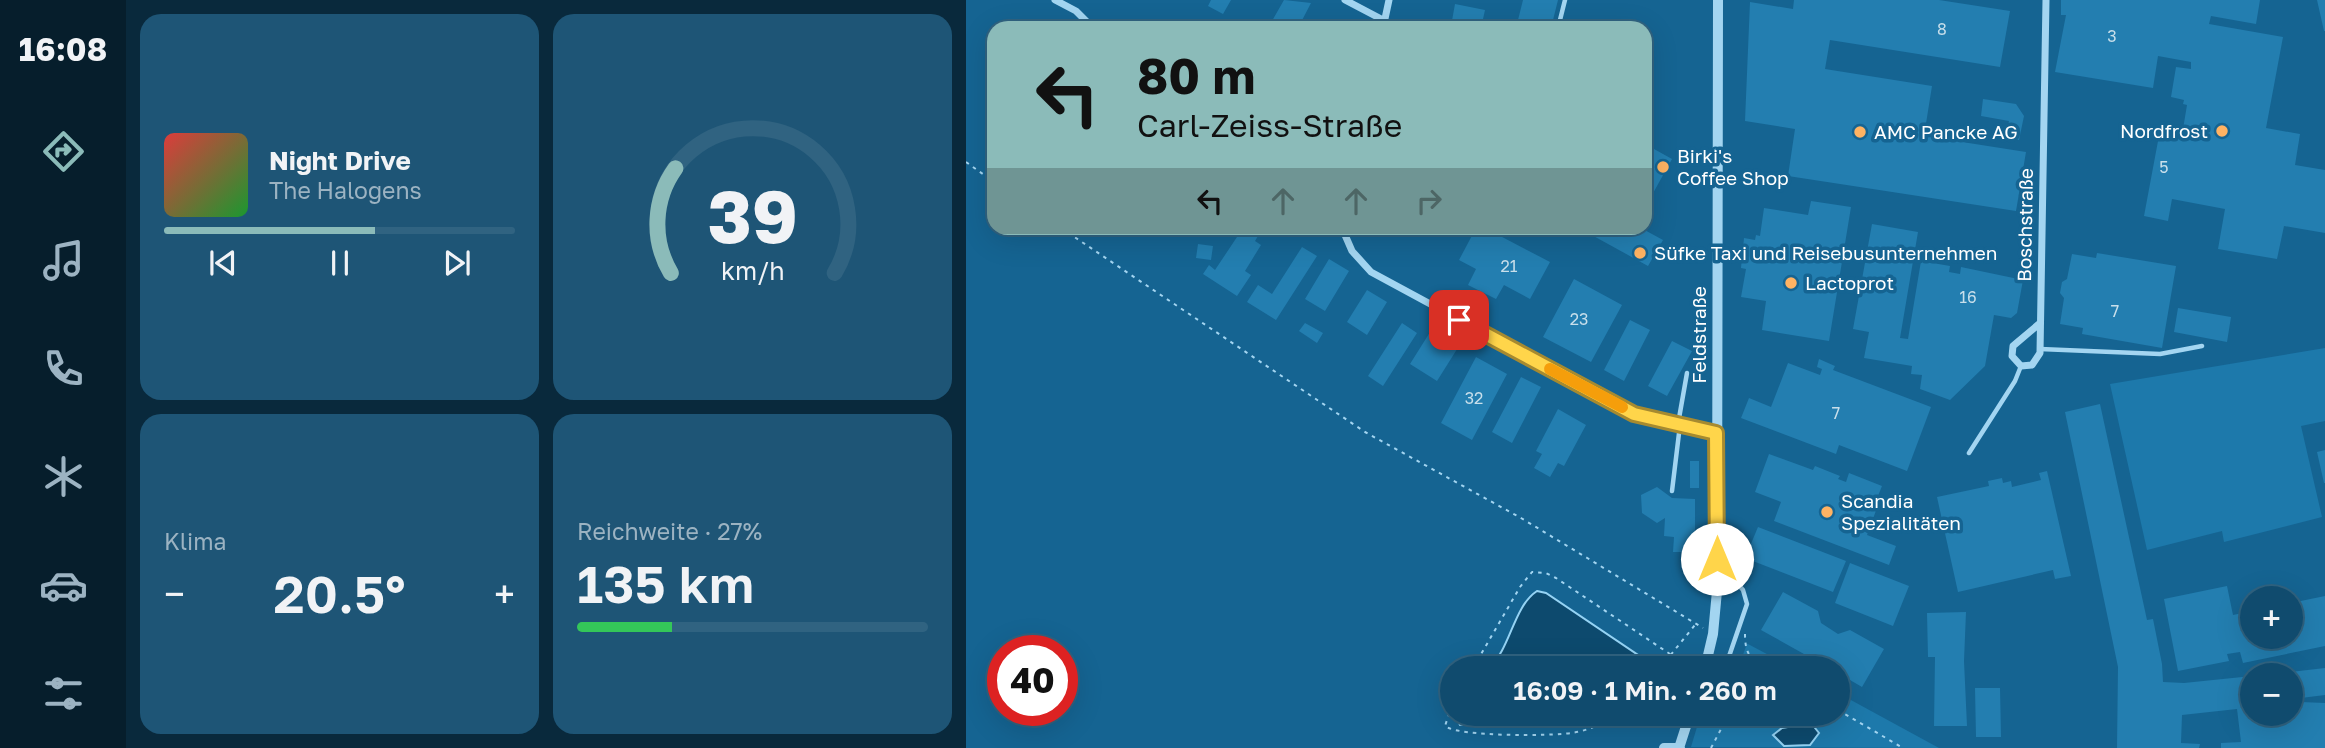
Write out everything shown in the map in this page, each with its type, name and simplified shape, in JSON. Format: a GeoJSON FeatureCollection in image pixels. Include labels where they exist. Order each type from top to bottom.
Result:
{"type":"FeatureCollection","features":[{"type":"Feature","properties":{"kind":"street"},"geometry":{"type":"LineString","coordinates":[[1055,0],[1076,11],[1086,21]]}},
{"type":"Feature","properties":{"kind":"street"},"geometry":{"type":"LineString","coordinates":[[1345,0],[1378,21]]}},
{"type":"Feature","properties":{"kind":"street"},"geometry":{"type":"LineString","coordinates":[[1385,21],[1389,0]]}},
{"type":"Feature","properties":{"kind":"street","name":"Feldstraße"},"geometry":{"type":"LineString","coordinates":[[1707,656],[1713,634],[1717,559],[1718,0]]}},
{"type":"Feature","properties":{"kind":"street","name":"Boschstraße"},"geometry":{"type":"LineString","coordinates":[[2040,349],[2046,0]]}},
{"type":"Feature","properties":{"kind":"street"},"geometry":{"type":"LineString","coordinates":[[1345,235],[1352,251],[1371,272],[1634,414],[1716,433]]}},
{"type":"Feature","properties":{"kind":"street"},"geometry":{"type":"LineString","coordinates":[[2039,324],[2013,346],[2012,356],[2021,366],[2035,363],[2040,349]]}},
{"type":"Feature","properties":{"kind":"street"},"geometry":{"type":"LineString","coordinates":[[1664,748],[1679,748],[1686,726]]}},
{"type":"Feature","properties":{"kind":"lane"},"geometry":{"type":"LineString","coordinates":[[1560,21],[1565,0]]}},
{"type":"Feature","properties":{"kind":"lane"},"geometry":{"type":"LineString","coordinates":[[2040,349],[2160,354],[2202,346]]}},
{"type":"Feature","properties":{"kind":"lane"},"geometry":{"type":"LineString","coordinates":[[1969,453],[2015,381],[2021,366]]}},
{"type":"Feature","properties":{"kind":"lane"},"geometry":{"type":"LineString","coordinates":[[1672,491],[1687,373]]}},
{"type":"Feature","properties":{"kind":"lane"},"geometry":{"type":"LineString","coordinates":[[1717,559],[1742,590],[1747,604],[1729,656]]}},
{"type":"Feature","properties":{"kind":"path"},"geometry":{"type":"LineString","coordinates":[[966,162],[987,176]]}},
{"type":"Feature","properties":{"kind":"path"},"geometry":{"type":"LineString","coordinates":[[1071,235],[1365,432],[1532,524],[1713,634]]}},
{"type":"Feature","properties":{"kind":"path"},"geometry":{"type":"LineString","coordinates":[[1480,656],[1520,587],[1532,572],[1546,573],[1556,578],[1670,654],[1696,624]]}},
{"type":"Feature","properties":{"kind":"path"},"geometry":{"type":"LineString","coordinates":[[1745,612],[1745,648],[1750,656]]}},
{"type":"Feature","properties":{"kind":"path"},"geometry":{"type":"LineString","coordinates":[[1850,717],[1903,748]]}},
{"type":"Feature","properties":{"kind":"path"},"geometry":{"type":"LineString","coordinates":[[1445,726],[1453,732],[1477,734],[1570,733],[1594,726]]}},
{"type":"Feature","properties":{"kind":"path"},"geometry":{"type":"LineString","coordinates":[[1711,748],[1723,726]]}},
{"type":"Feature","properties":{"kind":"shaded area"},"geometry":{"type":"Polygon","coordinates":[[[2325,348],[2325,421],[2301,426],[2322,517],[2224,542],[2222,531],[2147,550],[2110,384],[2325,348]]]}},
{"type":"Feature","properties":{"kind":"shaded area"},"geometry":{"type":"Polygon","coordinates":[[[1537,591],[1546,593],[1638,656],[1498,656],[1529,598],[1537,591]]]}},
{"type":"Feature","properties":{"kind":"shaded area"},"geometry":{"type":"Polygon","coordinates":[[[1748,644],[1770,656],[1742,656],[1748,644]]]}},
{"type":"Feature","properties":{"kind":"shaded area"},"geometry":{"type":"Polygon","coordinates":[[[1850,700],[1939,748],[1691,747],[1697,727],[1850,726],[1850,700]]]}},
{"type":"Feature","properties":{"kind":"shaded area"},"geometry":{"type":"Polygon","coordinates":[[[1813,726],[1819,733],[1810,745],[1784,746],[1773,735],[1782,728],[1813,726]]]}},
{"type":"Feature","properties":{"kind":"building"},"geometry":{"type":"Polygon","coordinates":[[[1211,0],[1231,0],[1223,14],[1208,6],[1211,0]]]}},
{"type":"Feature","properties":{"kind":"building"},"geometry":{"type":"Polygon","coordinates":[[[1284,0],[1311,3],[1302,21],[1272,21],[1284,0]]]}},
{"type":"Feature","properties":{"kind":"building"},"geometry":{"type":"Polygon","coordinates":[[[1523,0],[1558,0],[1553,21],[1518,21],[1523,0]]]}},
{"type":"Feature","properties":{"kind":"building","name":"AMC Pancke AG"},"geometry":{"type":"Polygon","coordinates":[[[1794,0],[1939,0],[2010,11],[2000,67],[1830,40],[1825,69],[1932,86],[1924,136],[2026,152],[2016,211],[1788,176],[1795,129],[1745,121],[1750,2],[1793,9],[1794,0]]]}},
{"type":"Feature","properties":{"kind":"building","name":"Nordfrost"},"geometry":{"type":"Polygon","coordinates":[[[2061,0],[2260,0],[2256,24],[2211,16],[2209,24],[2283,37],[2266,128],[2300,134],[2295,165],[2325,170],[2325,233],[2284,226],[2277,259],[2218,249],[2225,209],[2172,199],[2168,221],[2144,216],[2161,125],[2183,129],[2187,105],[2183,104],[2184,100],[2171,97],[2176,67],[2191,69],[2191,62],[2158,56],[2153,88],[2055,72],[2066,15],[2061,15],[2061,0]]]}},
{"type":"Feature","properties":{"kind":"building"},"geometry":{"type":"Polygon","coordinates":[[[2317,0],[2325,0],[2325,31],[2324,31],[2317,0]]]}},
{"type":"Feature","properties":{"kind":"building"},"geometry":{"type":"Polygon","coordinates":[[[1455,4],[1485,10],[1483,21],[1452,21],[1455,4]]]}},
{"type":"Feature","properties":{"kind":"building"},"geometry":{"type":"Polygon","coordinates":[[[1983,99],[2016,104],[2024,116],[2019,140],[2005,138],[2009,121],[1981,116],[1983,99]]]}},
{"type":"Feature","properties":{"kind":"building"},"geometry":{"type":"Polygon","coordinates":[[[1652,148],[1672,159],[1652,195],[1652,148]]]}},
{"type":"Feature","properties":{"kind":"building","name":"Lactoprot"},"geometry":{"type":"Polygon","coordinates":[[[1811,201],[1851,207],[1829,341],[1762,330],[1766,301],[1741,297],[1746,269],[1741,268],[1744,238],[1755,240],[1756,235],[1760,236],[1764,208],[1808,215],[1811,201]]]}},
{"type":"Feature","properties":{"kind":"building"},"geometry":{"type":"Polygon","coordinates":[[[1872,224],[1918,232],[1900,338],[1908,339],[1921,261],[1950,266],[1949,272],[1960,274],[1961,267],[2023,280],[2017,313],[2011,318],[1994,315],[1985,366],[1950,400],[1920,389],[1922,375],[1911,374],[1912,366],[1864,358],[1869,332],[1853,329],[1872,224]]]}},
{"type":"Feature","properties":{"kind":"building","name":"Süfke Taxi und Reisebusunternehmen"},"geometry":{"type":"Polygon","coordinates":[[[1652,234],[1663,240],[1648,266],[1592,235],[1652,234]]]}},
{"type":"Feature","properties":{"kind":"building"},"geometry":{"type":"Polygon","coordinates":[[[1238,235],[1259,235],[1255,241],[1261,245],[1245,271],[1251,275],[1237,296],[1203,274],[1209,265],[1215,270],[1238,235]]]}},
{"type":"Feature","properties":{"kind":"building"},"geometry":{"type":"Polygon","coordinates":[[[1472,235],[1498,235],[1550,262],[1530,299],[1504,285],[1496,299],[1468,285],[1476,269],[1459,260],[1472,235]]]}},
{"type":"Feature","properties":{"kind":"building"},"geometry":{"type":"Polygon","coordinates":[[[1198,244],[1213,246],[1211,260],[1196,258],[1198,244]]]}},
{"type":"Feature","properties":{"kind":"building"},"geometry":{"type":"Polygon","coordinates":[[[1302,247],[1317,256],[1276,320],[1247,302],[1258,285],[1272,294],[1302,247]]]}},
{"type":"Feature","properties":{"kind":"building"},"geometry":{"type":"Polygon","coordinates":[[[2097,253],[2176,266],[2162,348],[2082,334],[2083,328],[2060,324],[2064,298],[2060,293],[2062,282],[2067,279],[2072,254],[2096,258],[2097,253]]]}},
{"type":"Feature","properties":{"kind":"building"},"geometry":{"type":"Polygon","coordinates":[[[1329,259],[1349,271],[1325,311],[1305,299],[1329,259]]]}},
{"type":"Feature","properties":{"kind":"building"},"geometry":{"type":"Polygon","coordinates":[[[1574,279],[1622,305],[1591,362],[1543,337],[1574,279]]]}},
{"type":"Feature","properties":{"kind":"building"},"geometry":{"type":"Polygon","coordinates":[[[1367,290],[1387,302],[1367,335],[1347,322],[1367,290]]]}},
{"type":"Feature","properties":{"kind":"building"},"geometry":{"type":"Polygon","coordinates":[[[2178,308],[2231,317],[2227,342],[2174,332],[2178,308]]]}},
{"type":"Feature","properties":{"kind":"building"},"geometry":{"type":"Polygon","coordinates":[[[1630,320],[1650,330],[1624,381],[1604,370],[1630,320]]]}},
{"type":"Feature","properties":{"kind":"building"},"geometry":{"type":"Polygon","coordinates":[[[1305,323],[1323,333],[1317,343],[1299,331],[1305,323]]]}},
{"type":"Feature","properties":{"kind":"building"},"geometry":{"type":"Polygon","coordinates":[[[1402,323],[1417,333],[1383,386],[1368,376],[1402,323]]]}},
{"type":"Feature","properties":{"kind":"building"},"geometry":{"type":"Polygon","coordinates":[[[1432,329],[1459,346],[1437,381],[1410,364],[1432,329]]]}},
{"type":"Feature","properties":{"kind":"building"},"geometry":{"type":"Polygon","coordinates":[[[1672,341],[1692,351],[1667,396],[1648,386],[1672,341]]]}},
{"type":"Feature","properties":{"kind":"building"},"geometry":{"type":"Polygon","coordinates":[[[1476,357],[1507,374],[1472,440],[1441,423],[1476,357]]]}},
{"type":"Feature","properties":{"kind":"building"},"geometry":{"type":"Polygon","coordinates":[[[1819,359],[1835,366],[1833,370],[1931,407],[1907,471],[1839,445],[1836,454],[1741,418],[1749,398],[1771,407],[1788,363],[1820,375],[1822,369],[1817,367],[1819,359]]]}},
{"type":"Feature","properties":{"kind":"building"},"geometry":{"type":"Polygon","coordinates":[[[1521,377],[1541,387],[1512,443],[1492,432],[1521,377]]]}},
{"type":"Feature","properties":{"kind":"building"},"geometry":{"type":"Polygon","coordinates":[[[2100,404],[2147,620],[2153,619],[2163,682],[2184,683],[2240,677],[2240,726],[2303,726],[2303,702],[2325,703],[2325,748],[2221,748],[2221,743],[2241,742],[2237,709],[2182,715],[2181,743],[2200,744],[2199,748],[2117,748],[2118,667],[2065,412],[2100,404]]]}},
{"type":"Feature","properties":{"kind":"building"},"geometry":{"type":"Polygon","coordinates":[[[1558,409],[1586,425],[1564,466],[1558,463],[1550,477],[1534,468],[1542,454],[1536,451],[1558,409]]]}},
{"type":"Feature","properties":{"kind":"building"},"geometry":{"type":"Polygon","coordinates":[[[2325,450],[2325,483],[2324,483],[2317,452],[2325,450]]]}},
{"type":"Feature","properties":{"kind":"building","name":"Scandia Spezialitäten"},"geometry":{"type":"Polygon","coordinates":[[[1769,454],[1813,470],[1815,466],[1840,476],[1838,479],[1846,482],[1849,473],[1882,486],[1878,496],[1881,497],[1867,535],[1896,546],[1889,565],[1774,521],[1781,502],[1755,492],[1769,454]]]}},
{"type":"Feature","properties":{"kind":"building"},"geometry":{"type":"Polygon","coordinates":[[[1690,461],[1699,461],[1699,488],[1690,488],[1690,461]]]}},
{"type":"Feature","properties":{"kind":"building"},"geometry":{"type":"Polygon","coordinates":[[[2047,471],[2071,576],[2055,579],[2053,570],[1958,592],[1937,497],[1989,486],[1988,481],[2002,478],[2003,483],[2011,481],[2012,487],[2041,480],[2039,473],[2047,471]]]}},
{"type":"Feature","properties":{"kind":"building"},"geometry":{"type":"Polygon","coordinates":[[[1657,487],[1672,498],[1695,499],[1695,552],[1673,552],[1674,537],[1664,536],[1665,518],[1657,523],[1642,513],[1641,495],[1657,487]]]}},
{"type":"Feature","properties":{"kind":"building"},"geometry":{"type":"Polygon","coordinates":[[[1758,527],[1846,561],[1833,592],[1745,558],[1758,527]]]}},
{"type":"Feature","properties":{"kind":"building"},"geometry":{"type":"Polygon","coordinates":[[[1850,563],[1909,586],[1893,626],[1835,603],[1850,563]]]}},
{"type":"Feature","properties":{"kind":"building"},"geometry":{"type":"Polygon","coordinates":[[[2227,586],[2233,615],[2240,614],[2240,649],[2303,649],[2303,601],[2325,596],[2325,646],[2243,663],[2240,652],[2227,654],[2229,661],[2178,671],[2164,599],[2227,586]]]}},
{"type":"Feature","properties":{"kind":"building"},"geometry":{"type":"Polygon","coordinates":[[[1783,592],[1818,611],[1821,623],[1838,634],[1850,630],[1884,649],[1862,687],[1850,680],[1850,656],[1808,656],[1761,630],[1783,592]]]}},
{"type":"Feature","properties":{"kind":"building"},"geometry":{"type":"Polygon","coordinates":[[[1966,612],[1964,661],[1967,726],[1934,726],[1935,657],[1928,657],[1927,613],[1966,612]]]}},
{"type":"Feature","properties":{"kind":"building"},"geometry":{"type":"Polygon","coordinates":[[[2325,668],[2325,695],[2303,698],[2303,670],[2325,668]]]}},
{"type":"Feature","properties":{"kind":"building"},"geometry":{"type":"Polygon","coordinates":[[[1975,688],[2000,688],[2001,737],[1976,737],[1975,688]]]}},
{"type":"Feature","properties":{"kind":"slow traffic"},"geometry":{"type":"LineString","coordinates":[[1550,369],[1622,407]]}},
{"type":"Feature","properties":{"kind":"place","name":"Nordfrost"},"geometry":{"type":"Point","coordinates":[2222,131]}},
{"type":"Feature","properties":{"kind":"place","name":"AMC Pancke AG"},"geometry":{"type":"Point","coordinates":[1860,132]}},
{"type":"Feature","properties":{"kind":"place","name":"Birki's Coffee Shop"},"geometry":{"type":"Point","coordinates":[1663,167]}},
{"type":"Feature","properties":{"kind":"place","name":"Süfke Taxi und Reisebusunternehmen"},"geometry":{"type":"Point","coordinates":[1640,253]}},
{"type":"Feature","properties":{"kind":"place","name":"Lactoprot"},"geometry":{"type":"Point","coordinates":[1791,283]}},
{"type":"Feature","properties":{"kind":"place","name":"Scandia Spezialitäten"},"geometry":{"type":"Point","coordinates":[1827,512]}},
{"type":"Feature","properties":{"kind":"route"},"geometry":{"type":"LineString","coordinates":[[1459,320],[1634,414],[1716,433],[1717,559]]}}]}
